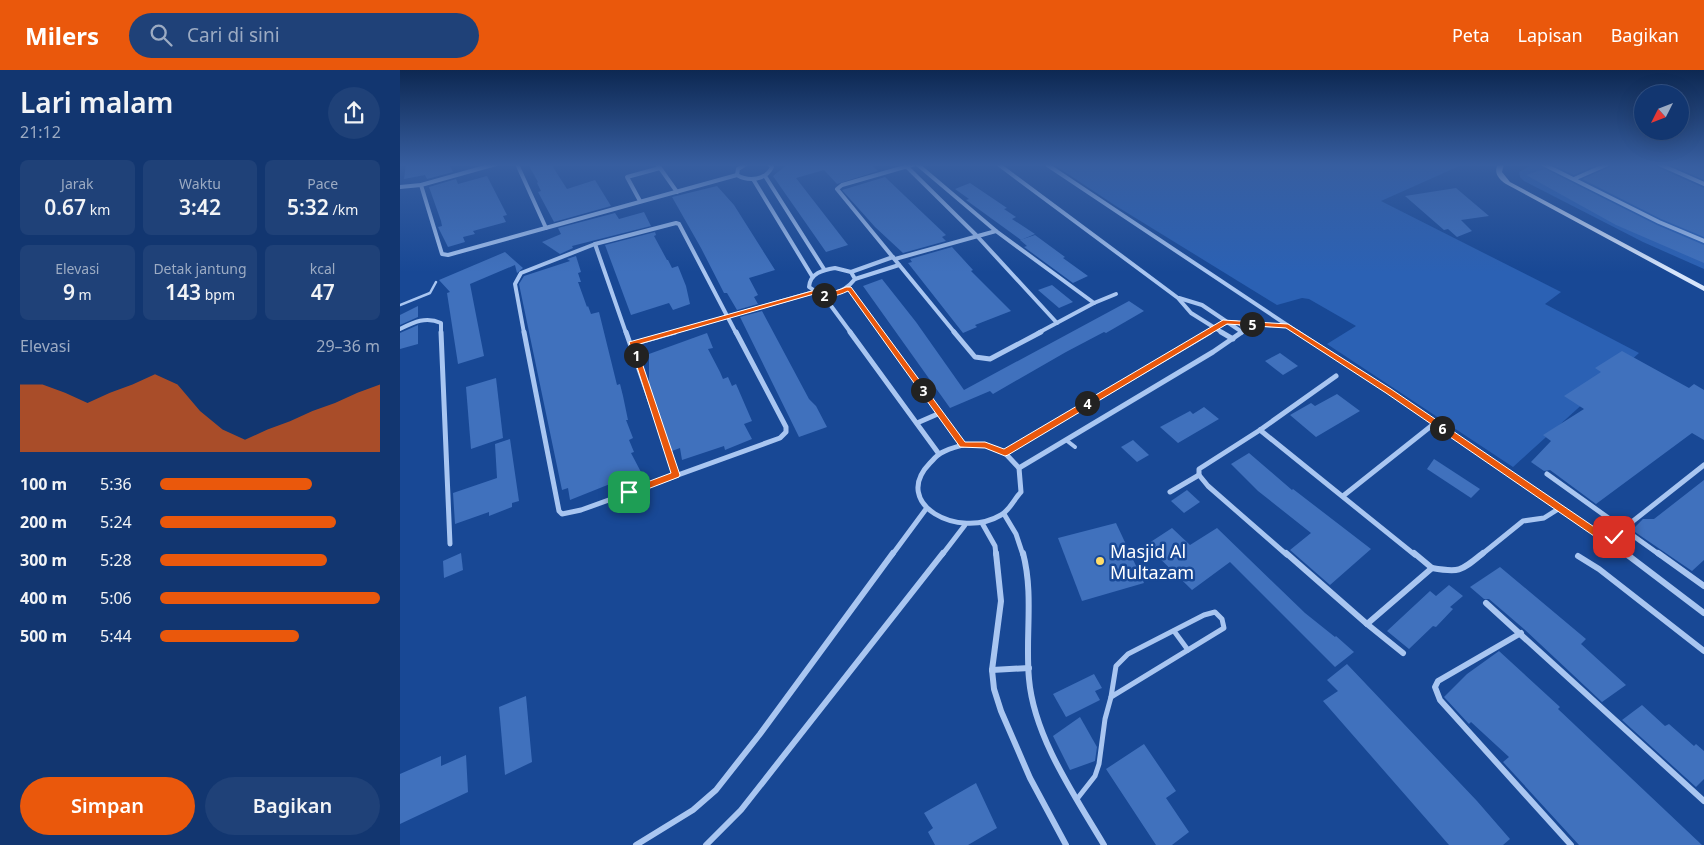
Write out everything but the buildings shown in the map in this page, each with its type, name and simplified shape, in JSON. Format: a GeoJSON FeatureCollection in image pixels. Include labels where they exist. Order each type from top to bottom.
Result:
{"type":"FeatureCollection","features":[{"type":"Feature","properties":{"kind":"street"},"geometry":{"type":"LineString","coordinates":[[425,200],[442,254],[456,253],[647,200]]}},
{"type":"Feature","properties":{"kind":"street"},"geometry":{"type":"LineString","coordinates":[[533,200],[546,228]]}},
{"type":"Feature","properties":{"kind":"street"},"geometry":{"type":"LineString","coordinates":[[766,200],[812,276]]}},
{"type":"Feature","properties":{"kind":"street"},"geometry":{"type":"LineString","coordinates":[[780,200],[824,269]]}},
{"type":"Feature","properties":{"kind":"street"},"geometry":{"type":"LineString","coordinates":[[846,200],[974,357],[990,359],[1094,303],[1116,294]]}},
{"type":"Feature","properties":{"kind":"street"},"geometry":{"type":"LineString","coordinates":[[941,200],[977,236],[1057,323]]}},
{"type":"Feature","properties":{"kind":"street"},"geometry":{"type":"LineString","coordinates":[[960,200],[996,230],[1094,303]]}},
{"type":"Feature","properties":{"kind":"street"},"geometry":{"type":"LineString","coordinates":[[1047,200],[1178,298],[1191,313],[1232,338]]}},
{"type":"Feature","properties":{"kind":"street"},"geometry":{"type":"LineString","coordinates":[[1100,200],[1610,542],[1704,613]]}},
{"type":"Feature","properties":{"kind":"street"},"geometry":{"type":"LineString","coordinates":[[1540,200],[1704,289]]}},
{"type":"Feature","properties":{"kind":"street"},"geometry":{"type":"LineString","coordinates":[[1616,200],[1704,241]]}},
{"type":"Feature","properties":{"kind":"street"},"geometry":{"type":"LineString","coordinates":[[667,224],[679,224],[727,316],[786,427],[786,432],[780,438],[581,510],[567,514],[559,511],[515,284],[521,273],[595,244],[667,224]]}},
{"type":"Feature","properties":{"kind":"street"},"geometry":{"type":"LineString","coordinates":[[851,272],[996,230]]}},
{"type":"Feature","properties":{"kind":"street"},"geometry":{"type":"LineString","coordinates":[[595,244],[632,344],[676,475]]}},
{"type":"Feature","properties":{"kind":"street"},"geometry":{"type":"LineString","coordinates":[[855,279],[851,272],[845,269],[824,269],[812,276],[808,282],[809,287],[814,292],[824,295],[837,294],[849,288],[855,279],[900,264]]}},
{"type":"Feature","properties":{"kind":"street"},"geometry":{"type":"LineString","coordinates":[[849,288],[963,445]]}},
{"type":"Feature","properties":{"kind":"street"},"geometry":{"type":"LineString","coordinates":[[632,344],[814,292]]}},
{"type":"Feature","properties":{"kind":"street"},"geometry":{"type":"LineString","coordinates":[[824,295],[939,454]]}},
{"type":"Feature","properties":{"kind":"street"},"geometry":{"type":"LineString","coordinates":[[1178,298],[1202,305],[1242,332]]}},
{"type":"Feature","properties":{"kind":"street"},"geometry":{"type":"LineString","coordinates":[[400,329],[427,318],[441,323],[450,544]]}},
{"type":"Feature","properties":{"kind":"street"},"geometry":{"type":"LineString","coordinates":[[1005,453],[1226,322],[1234,321],[1241,324],[1288,326]]}},
{"type":"Feature","properties":{"kind":"street"},"geometry":{"type":"LineString","coordinates":[[1241,324],[1244,330],[1242,332]]}},
{"type":"Feature","properties":{"kind":"street"},"geometry":{"type":"LineString","coordinates":[[1019,468],[1242,332]]}},
{"type":"Feature","properties":{"kind":"street"},"geometry":{"type":"LineString","coordinates":[[1336,376],[1260,430],[1200,469],[1199,475],[1208,486],[1403,653]]}},
{"type":"Feature","properties":{"kind":"street"},"geometry":{"type":"LineString","coordinates":[[917,423],[940,413]]}},
{"type":"Feature","properties":{"kind":"street"},"geometry":{"type":"LineString","coordinates":[[1343,496],[1435,423]]}},
{"type":"Feature","properties":{"kind":"street"},"geometry":{"type":"LineString","coordinates":[[1260,430],[1432,568],[1448,571],[1462,570],[1523,521],[1544,518],[1560,508]]}},
{"type":"Feature","properties":{"kind":"street"},"geometry":{"type":"LineString","coordinates":[[963,445],[985,445],[1005,453],[1019,468],[1020,492],[1004,514],[982,524],[965,525],[950,523],[936,517],[926,509],[919,495],[919,480],[926,465],[939,454],[963,445]]}},
{"type":"Feature","properties":{"kind":"street"},"geometry":{"type":"LineString","coordinates":[[1610,542],[1623,529],[1704,465]]}},
{"type":"Feature","properties":{"kind":"street"},"geometry":{"type":"LineString","coordinates":[[1547,474],[1704,586]]}},
{"type":"Feature","properties":{"kind":"street"},"geometry":{"type":"LineString","coordinates":[[1170,492],[1199,475]]}},
{"type":"Feature","properties":{"kind":"street"},"geometry":{"type":"LineString","coordinates":[[636,845],[693,810],[716,790],[760,734],[926,509]]}},
{"type":"Feature","properties":{"kind":"street"},"geometry":{"type":"LineString","coordinates":[[1004,514],[1018,538],[1026,566],[1030,594],[1029,686],[1034,705],[1056,762],[1104,845]]}},
{"type":"Feature","properties":{"kind":"street"},"geometry":{"type":"LineString","coordinates":[[982,524],[995,546],[1001,601],[992,670],[994,689],[1001,711],[1030,778],[1066,845]]}},
{"type":"Feature","properties":{"kind":"street"},"geometry":{"type":"LineString","coordinates":[[706,845],[740,810],[965,525]]}},
{"type":"Feature","properties":{"kind":"street"},"geometry":{"type":"LineString","coordinates":[[1578,556],[1599,569],[1704,651]]}},
{"type":"Feature","properties":{"kind":"street"},"geometry":{"type":"LineString","coordinates":[[1367,624],[1432,568]]}},
{"type":"Feature","properties":{"kind":"street"},"geometry":{"type":"LineString","coordinates":[[1486,603],[1704,801]]}},
{"type":"Feature","properties":{"kind":"street"},"geometry":{"type":"LineString","coordinates":[[1521,633],[1438,681],[1435,687],[1440,700],[1570,845]]}},
{"type":"Feature","properties":{"kind":"street"},"geometry":{"type":"LineString","coordinates":[[992,670],[1029,668]]}},
{"type":"Feature","properties":{"kind":"lane"},"geometry":{"type":"LineString","coordinates":[[400,305],[430,293],[436,282]]}},
{"type":"Feature","properties":{"kind":"lane"},"geometry":{"type":"LineString","coordinates":[[1066,440],[1075,448]]}},
{"type":"Feature","properties":{"kind":"lane"},"geometry":{"type":"LineString","coordinates":[[1078,799],[1095,776],[1102,750],[1105,719],[1116,666],[1128,654],[1212,612],[1218,613],[1224,628],[1111,697]]}},
{"type":"Feature","properties":{"kind":"lane"},"geometry":{"type":"LineString","coordinates":[[1174,631],[1188,650]]}},
{"type":"Feature","properties":{"kind":"shaded area"},"geometry":{"type":"Polygon","coordinates":[[[1107,200],[1383,200],[1381,201],[1561,292],[1545,304],[1639,353],[1513,467],[1327,344],[1356,326],[1309,299],[1302,298],[1277,305],[1107,200]]]}},
{"type":"Feature","properties":{"kind":"shaded area"},"geometry":{"type":"Polygon","coordinates":[[[1561,200],[1704,200],[1704,269],[1643,242],[1561,200]]]}},
{"type":"Feature","properties":{"kind":"place","name":"Masjid Al Multazam"},"geometry":{"type":"Point","coordinates":[1100,561]}},
{"type":"Feature","properties":{"kind":"route"},"geometry":{"type":"LineString","coordinates":[[629,492],[676,475],[632,344],[814,292],[824,295],[837,294],[849,288],[963,445],[985,445],[1005,453],[1093,399],[1226,322],[1234,321],[1241,324],[1288,326],[1388,391],[1610,542],[1614,537]]}}]}
